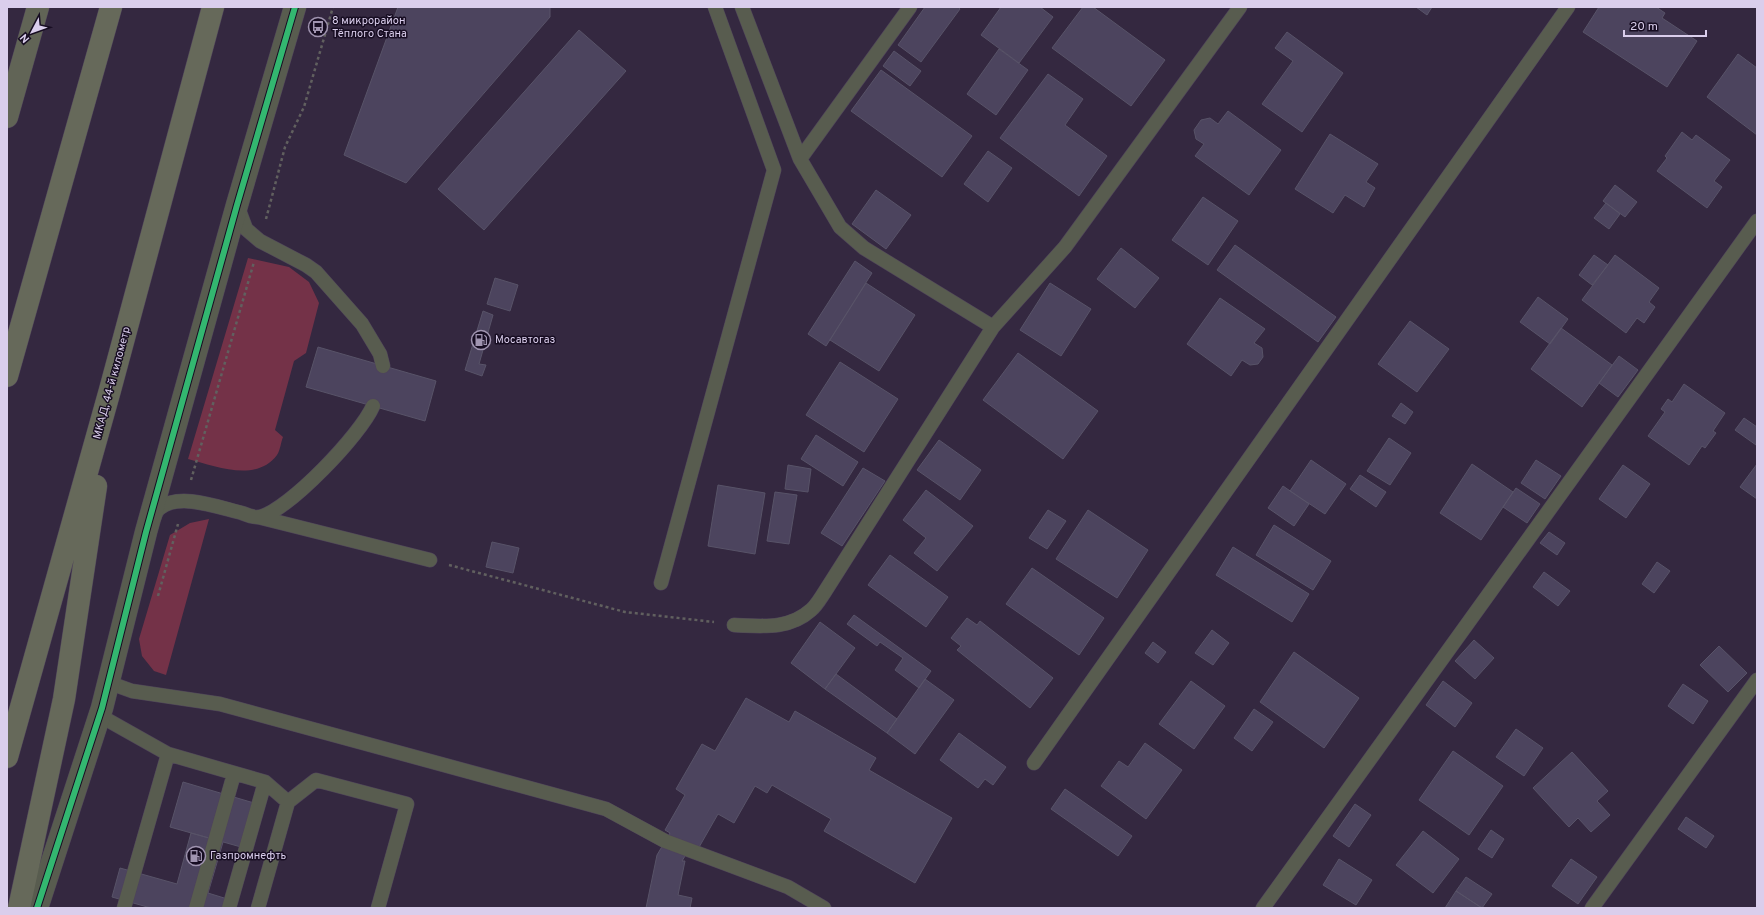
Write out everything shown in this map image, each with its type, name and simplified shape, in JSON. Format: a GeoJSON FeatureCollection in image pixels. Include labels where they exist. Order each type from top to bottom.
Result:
{"type":"FeatureCollection","features":[{"type":"Feature","properties":{"kind":"highway"},"geometry":{"type":"LineString","coordinates":[[7,376],[110,7]]}},
{"type":"Feature","properties":{"kind":"highway","name":"МКАД, 44-й километр"},"geometry":{"type":"LineString","coordinates":[[7,757],[110,390],[213,7]]}},
{"type":"Feature","properties":{"kind":"highway"},"geometry":{"type":"LineString","coordinates":[[19,908],[64,699],[110,390]]}},
{"type":"Feature","properties":{"kind":"main road"},"geometry":{"type":"LineString","coordinates":[[7,117],[38,7]]}},
{"type":"Feature","properties":{"kind":"street"},"geometry":{"type":"LineString","coordinates":[[37,908],[102,708],[107,682],[146,532],[237,205],[295,7]]}},
{"type":"Feature","properties":{"kind":"lane"},"geometry":{"type":"LineString","coordinates":[[661,583],[774,170],[715,7]]}},
{"type":"Feature","properties":{"kind":"lane"},"geometry":{"type":"LineString","coordinates":[[742,7],[800,159],[840,227],[864,248],[993,327]]}},
{"type":"Feature","properties":{"kind":"lane"},"geometry":{"type":"LineString","coordinates":[[800,159],[910,7]]}},
{"type":"Feature","properties":{"kind":"lane"},"geometry":{"type":"LineString","coordinates":[[734,625],[767,626],[792,623],[811,610],[824,593],[993,327],[1065,247],[1240,7]]}},
{"type":"Feature","properties":{"kind":"lane"},"geometry":{"type":"LineString","coordinates":[[1034,763],[1568,7]]}},
{"type":"Feature","properties":{"kind":"lane"},"geometry":{"type":"LineString","coordinates":[[237,205],[246,229],[260,241],[306,265],[316,272],[362,324],[380,354],[383,366]]}},
{"type":"Feature","properties":{"kind":"lane"},"geometry":{"type":"LineString","coordinates":[[1263,908],[1757,221]]}},
{"type":"Feature","properties":{"kind":"lane"},"geometry":{"type":"LineString","coordinates":[[258,517],[271,513],[281,507],[308,484],[364,424],[373,406]]}},
{"type":"Feature","properties":{"kind":"lane"},"geometry":{"type":"LineString","coordinates":[[146,532],[159,508],[170,502],[191,501],[430,560]]}},
{"type":"Feature","properties":{"kind":"lane"},"geometry":{"type":"LineString","coordinates":[[1592,908],[1757,680]]}},
{"type":"Feature","properties":{"kind":"lane"},"geometry":{"type":"LineString","coordinates":[[107,682],[132,691],[220,704],[606,809],[670,844],[788,887],[824,908]]}},
{"type":"Feature","properties":{"kind":"lane"},"geometry":{"type":"LineString","coordinates":[[102,708],[104,718],[168,754],[265,782],[288,802]]}},
{"type":"Feature","properties":{"kind":"lane"},"geometry":{"type":"LineString","coordinates":[[124,908],[168,754]]}},
{"type":"Feature","properties":{"kind":"lane"},"geometry":{"type":"LineString","coordinates":[[196,908],[234,774]]}},
{"type":"Feature","properties":{"kind":"lane"},"geometry":{"type":"LineString","coordinates":[[258,908],[288,802],[316,780],[407,804],[378,908]]}},
{"type":"Feature","properties":{"kind":"lane"},"geometry":{"type":"LineString","coordinates":[[229,908],[265,782]]}},
{"type":"Feature","properties":{"kind":"path"},"geometry":{"type":"LineString","coordinates":[[157,600],[260,241],[285,147],[304,107],[333,7]]}},
{"type":"Feature","properties":{"kind":"path"},"geometry":{"type":"LineString","coordinates":[[430,560],[625,612],[734,625]]}},
{"type":"Feature","properties":{"kind":"shaded area"},"geometry":{"type":"Polygon","coordinates":[[[248,258],[289,267],[309,282],[319,303],[306,353],[294,361],[275,430],[283,437],[277,455],[268,463],[258,468],[235,470],[188,459],[248,258]]]}},
{"type":"Feature","properties":{"kind":"shaded area"},"geometry":{"type":"Polygon","coordinates":[[[209,519],[166,675],[154,671],[142,656],[139,639],[170,535],[190,523],[209,519]]]}},
{"type":"Feature","properties":{"kind":"building"},"geometry":{"type":"Polygon","coordinates":[[[398,7],[550,7],[550,17],[406,183],[344,155],[398,7]]]}},
{"type":"Feature","properties":{"kind":"building"},"geometry":{"type":"Polygon","coordinates":[[[925,7],[958,7],[960,9],[921,62],[898,45],[925,7]]]}},
{"type":"Feature","properties":{"kind":"building"},"geometry":{"type":"Polygon","coordinates":[[[1001,7],[1040,7],[1053,17],[1019,63],[981,35],[1001,7]]]}},
{"type":"Feature","properties":{"kind":"building"},"geometry":{"type":"Polygon","coordinates":[[[1083,7],[1093,7],[1165,60],[1131,106],[1052,48],[1083,7]]]}},
{"type":"Feature","properties":{"kind":"building"},"geometry":{"type":"Polygon","coordinates":[[[1416,7],[1432,7],[1427,15],[1416,7]]]}},
{"type":"Feature","properties":{"kind":"building"},"geometry":{"type":"Polygon","coordinates":[[[1599,7],[1656,7],[1665,13],[1662,18],[1697,41],[1667,87],[1583,32],[1599,7]]]}},
{"type":"Feature","properties":{"kind":"building"},"geometry":{"type":"Polygon","coordinates":[[[579,30],[626,71],[484,230],[438,189],[579,30]]]}},
{"type":"Feature","properties":{"kind":"building"},"geometry":{"type":"Polygon","coordinates":[[[1287,32],[1343,73],[1302,132],[1262,104],[1293,61],[1275,48],[1287,32]]]}},
{"type":"Feature","properties":{"kind":"building"},"geometry":{"type":"Polygon","coordinates":[[[999,49],[1028,70],[996,115],[967,94],[999,49]]]}},
{"type":"Feature","properties":{"kind":"building"},"geometry":{"type":"Polygon","coordinates":[[[894,51],[921,71],[910,86],[883,66],[894,51]]]}},
{"type":"Feature","properties":{"kind":"building"},"geometry":{"type":"Polygon","coordinates":[[[1738,54],[1757,68],[1757,135],[1707,97],[1738,54]]]}},
{"type":"Feature","properties":{"kind":"building"},"geometry":{"type":"Polygon","coordinates":[[[881,70],[972,136],[942,177],[851,111],[881,70]]]}},
{"type":"Feature","properties":{"kind":"building"},"geometry":{"type":"Polygon","coordinates":[[[1048,74],[1083,99],[1065,125],[1107,156],[1079,196],[1000,138],[1048,74]]]}},
{"type":"Feature","properties":{"kind":"building"},"geometry":{"type":"Polygon","coordinates":[[[1228,111],[1281,150],[1249,195],[1195,156],[1204,144],[1196,139],[1194,130],[1201,120],[1210,118],[1218,124],[1228,111]]]}},
{"type":"Feature","properties":{"kind":"building"},"geometry":{"type":"Polygon","coordinates":[[[1682,132],[1692,140],[1696,135],[1730,160],[1714,181],[1722,187],[1707,208],[1657,171],[1667,158],[1665,156],[1682,132]]]}},
{"type":"Feature","properties":{"kind":"building"},"geometry":{"type":"Polygon","coordinates":[[[1330,134],[1378,164],[1366,182],[1375,188],[1364,207],[1345,195],[1333,213],[1295,189],[1330,134]]]}},
{"type":"Feature","properties":{"kind":"building"},"geometry":{"type":"Polygon","coordinates":[[[988,151],[1012,168],[988,202],[964,184],[988,151]]]}},
{"type":"Feature","properties":{"kind":"building"},"geometry":{"type":"Polygon","coordinates":[[[1615,185],[1637,202],[1625,217],[1603,201],[1615,185]]]}},
{"type":"Feature","properties":{"kind":"building"},"geometry":{"type":"Polygon","coordinates":[[[876,190],[911,215],[886,249],[852,224],[876,190]]]}},
{"type":"Feature","properties":{"kind":"building"},"geometry":{"type":"Polygon","coordinates":[[[1203,197],[1238,221],[1208,265],[1172,240],[1203,197]]]}},
{"type":"Feature","properties":{"kind":"building"},"geometry":{"type":"Polygon","coordinates":[[[1606,203],[1620,214],[1609,229],[1594,218],[1606,203]]]}},
{"type":"Feature","properties":{"kind":"building"},"geometry":{"type":"Polygon","coordinates":[[[1235,245],[1336,317],[1318,342],[1217,270],[1235,245]]]}},
{"type":"Feature","properties":{"kind":"building"},"geometry":{"type":"Polygon","coordinates":[[[1121,248],[1159,278],[1135,308],[1097,279],[1121,248]]]}},
{"type":"Feature","properties":{"kind":"building"},"geometry":{"type":"Polygon","coordinates":[[[1594,255],[1608,265],[1592,285],[1579,275],[1594,255]]]}},
{"type":"Feature","properties":{"kind":"building"},"geometry":{"type":"Polygon","coordinates":[[[1615,255],[1659,288],[1649,302],[1655,307],[1644,323],[1637,318],[1626,333],[1582,300],[1615,255]]]}},
{"type":"Feature","properties":{"kind":"building"},"geometry":{"type":"Polygon","coordinates":[[[855,261],[872,273],[826,346],[808,334],[855,261]]]}},
{"type":"Feature","properties":{"kind":"building"},"geometry":{"type":"Polygon","coordinates":[[[495,278],[518,285],[510,311],[487,304],[495,278]]]}},
{"type":"Feature","properties":{"kind":"building"},"geometry":{"type":"Polygon","coordinates":[[[866,283],[915,315],[879,371],[830,340],[866,283]]]}},
{"type":"Feature","properties":{"kind":"building"},"geometry":{"type":"Polygon","coordinates":[[[1050,283],[1091,309],[1061,356],[1020,330],[1050,283]]]}},
{"type":"Feature","properties":{"kind":"building"},"geometry":{"type":"Polygon","coordinates":[[[1538,297],[1568,319],[1550,344],[1520,322],[1538,297]]]}},
{"type":"Feature","properties":{"kind":"building"},"geometry":{"type":"Polygon","coordinates":[[[1220,298],[1265,329],[1254,343],[1262,348],[1263,357],[1258,364],[1250,365],[1242,360],[1231,376],[1187,344],[1220,298]]]}},
{"type":"Feature","properties":{"kind":"building"},"geometry":{"type":"Polygon","coordinates":[[[483,311],[493,315],[479,364],[486,365],[482,376],[465,370],[483,311]]]}},
{"type":"Feature","properties":{"kind":"building"},"geometry":{"type":"Polygon","coordinates":[[[1410,321],[1449,349],[1417,392],[1378,364],[1410,321]]]}},
{"type":"Feature","properties":{"kind":"building"},"geometry":{"type":"Polygon","coordinates":[[[1561,328],[1612,365],[1582,407],[1531,369],[1561,328]]]}},
{"type":"Feature","properties":{"kind":"building"},"geometry":{"type":"Polygon","coordinates":[[[318,347],[436,381],[425,421],[306,387],[318,347]]]}},
{"type":"Feature","properties":{"kind":"building"},"geometry":{"type":"Polygon","coordinates":[[[1018,353],[1098,411],[1063,459],[983,400],[1018,353]]]}},
{"type":"Feature","properties":{"kind":"building"},"geometry":{"type":"Polygon","coordinates":[[[1619,356],[1638,370],[1618,397],[1599,383],[1619,356]]]}},
{"type":"Feature","properties":{"kind":"building"},"geometry":{"type":"Polygon","coordinates":[[[840,362],[898,399],[864,452],[806,415],[840,362]]]}},
{"type":"Feature","properties":{"kind":"building"},"geometry":{"type":"Polygon","coordinates":[[[1684,384],[1725,413],[1713,431],[1716,433],[1705,448],[1702,446],[1689,465],[1648,436],[1665,412],[1661,409],[1668,399],[1672,402],[1684,384]]]}},
{"type":"Feature","properties":{"kind":"building"},"geometry":{"type":"Polygon","coordinates":[[[1401,403],[1413,412],[1405,424],[1392,416],[1401,403]]]}},
{"type":"Feature","properties":{"kind":"building"},"geometry":{"type":"Polygon","coordinates":[[[1744,418],[1757,427],[1756,445],[1735,430],[1744,418]]]}},
{"type":"Feature","properties":{"kind":"building"},"geometry":{"type":"Polygon","coordinates":[[[816,435],[858,462],[843,486],[801,459],[816,435]]]}},
{"type":"Feature","properties":{"kind":"building"},"geometry":{"type":"Polygon","coordinates":[[[1389,438],[1411,453],[1390,485],[1367,471],[1389,438]]]}},
{"type":"Feature","properties":{"kind":"building"},"geometry":{"type":"Polygon","coordinates":[[[939,440],[981,470],[960,500],[917,470],[939,440]]]}},
{"type":"Feature","properties":{"kind":"building"},"geometry":{"type":"Polygon","coordinates":[[[1311,460],[1346,484],[1325,514],[1290,491],[1311,460]]]}},
{"type":"Feature","properties":{"kind":"building"},"geometry":{"type":"Polygon","coordinates":[[[1536,460],[1561,476],[1545,499],[1521,483],[1536,460]]]}},
{"type":"Feature","properties":{"kind":"building"},"geometry":{"type":"Polygon","coordinates":[[[1472,464],[1513,492],[1481,540],[1440,513],[1472,464]]]}},
{"type":"Feature","properties":{"kind":"building"},"geometry":{"type":"Polygon","coordinates":[[[1757,464],[1757,499],[1740,487],[1757,464]]]}},
{"type":"Feature","properties":{"kind":"building"},"geometry":{"type":"Polygon","coordinates":[[[788,465],[811,469],[808,492],[785,489],[788,465]]]}},
{"type":"Feature","properties":{"kind":"building"},"geometry":{"type":"Polygon","coordinates":[[[1623,465],[1650,484],[1626,518],[1599,499],[1623,465]]]}},
{"type":"Feature","properties":{"kind":"building"},"geometry":{"type":"Polygon","coordinates":[[[863,468],[885,481],[842,546],[821,533],[863,468]]]}},
{"type":"Feature","properties":{"kind":"building"},"geometry":{"type":"Polygon","coordinates":[[[1360,475],[1386,492],[1376,507],[1350,489],[1360,475]]]}},
{"type":"Feature","properties":{"kind":"building"},"geometry":{"type":"Polygon","coordinates":[[[718,485],[765,493],[755,554],[708,546],[718,485]]]}},
{"type":"Feature","properties":{"kind":"building"},"geometry":{"type":"Polygon","coordinates":[[[1283,486],[1309,504],[1294,526],[1268,508],[1283,486]]]}},
{"type":"Feature","properties":{"kind":"building"},"geometry":{"type":"Polygon","coordinates":[[[1516,488],[1540,504],[1527,523],[1503,507],[1516,488]]]}},
{"type":"Feature","properties":{"kind":"building"},"geometry":{"type":"Polygon","coordinates":[[[926,490],[973,526],[937,571],[914,553],[926,538],[903,520],[926,490]]]}},
{"type":"Feature","properties":{"kind":"building"},"geometry":{"type":"Polygon","coordinates":[[[775,492],[797,495],[789,544],[767,541],[775,492]]]}},
{"type":"Feature","properties":{"kind":"building"},"geometry":{"type":"Polygon","coordinates":[[[1048,510],[1066,521],[1047,549],[1029,538],[1048,510]]]}},
{"type":"Feature","properties":{"kind":"building"},"geometry":{"type":"Polygon","coordinates":[[[1088,510],[1148,550],[1117,598],[1056,559],[1088,510]]]}},
{"type":"Feature","properties":{"kind":"building"},"geometry":{"type":"Polygon","coordinates":[[[1274,525],[1331,561],[1313,590],[1256,555],[1274,525]]]}},
{"type":"Feature","properties":{"kind":"building"},"geometry":{"type":"Polygon","coordinates":[[[1549,532],[1565,543],[1557,555],[1540,543],[1549,532]]]}},
{"type":"Feature","properties":{"kind":"building"},"geometry":{"type":"Polygon","coordinates":[[[492,542],[519,548],[513,573],[486,567],[492,542]]]}},
{"type":"Feature","properties":{"kind":"building"},"geometry":{"type":"Polygon","coordinates":[[[1233,547],[1309,594],[1292,622],[1216,575],[1233,547]]]}},
{"type":"Feature","properties":{"kind":"building"},"geometry":{"type":"Polygon","coordinates":[[[890,555],[948,597],[926,627],[868,585],[890,555]]]}},
{"type":"Feature","properties":{"kind":"building"},"geometry":{"type":"Polygon","coordinates":[[[1657,562],[1670,571],[1654,593],[1642,584],[1657,562]]]}},
{"type":"Feature","properties":{"kind":"building"},"geometry":{"type":"Polygon","coordinates":[[[1032,568],[1104,618],[1079,655],[1006,604],[1032,568]]]}},
{"type":"Feature","properties":{"kind":"building"},"geometry":{"type":"Polygon","coordinates":[[[1544,572],[1570,591],[1558,606],[1533,587],[1544,572]]]}},
{"type":"Feature","properties":{"kind":"building"},"geometry":{"type":"Polygon","coordinates":[[[854,615],[931,671],[919,688],[895,670],[903,658],[880,642],[877,646],[847,624],[854,615]]]}},
{"type":"Feature","properties":{"kind":"building"},"geometry":{"type":"Polygon","coordinates":[[[967,618],[977,625],[980,621],[1053,678],[1030,708],[957,650],[961,646],[951,638],[967,618]]]}},
{"type":"Feature","properties":{"kind":"building"},"geometry":{"type":"Polygon","coordinates":[[[820,622],[855,648],[825,689],[791,663],[820,622]]]}},
{"type":"Feature","properties":{"kind":"building"},"geometry":{"type":"Polygon","coordinates":[[[1212,630],[1229,643],[1213,665],[1195,653],[1212,630]]]}},
{"type":"Feature","properties":{"kind":"building"},"geometry":{"type":"Polygon","coordinates":[[[1474,640],[1494,658],[1475,679],[1455,661],[1474,640]]]}},
{"type":"Feature","properties":{"kind":"building"},"geometry":{"type":"Polygon","coordinates":[[[1153,642],[1166,652],[1158,663],[1145,653],[1153,642]]]}},
{"type":"Feature","properties":{"kind":"building"},"geometry":{"type":"Polygon","coordinates":[[[1719,646],[1747,673],[1728,692],[1700,665],[1719,646]]]}},
{"type":"Feature","properties":{"kind":"building"},"geometry":{"type":"Polygon","coordinates":[[[1294,652],[1359,698],[1324,748],[1260,702],[1294,652]]]}},
{"type":"Feature","properties":{"kind":"building"},"geometry":{"type":"Polygon","coordinates":[[[836,674],[897,719],[887,733],[825,689],[836,674]]]}},
{"type":"Feature","properties":{"kind":"building"},"geometry":{"type":"Polygon","coordinates":[[[925,679],[954,700],[915,754],[887,733],[925,679]]]}},
{"type":"Feature","properties":{"kind":"building"},"geometry":{"type":"Polygon","coordinates":[[[1191,681],[1225,706],[1194,749],[1159,724],[1191,681]]]}},
{"type":"Feature","properties":{"kind":"building"},"geometry":{"type":"Polygon","coordinates":[[[1443,681],[1472,703],[1455,727],[1426,705],[1443,681]]]}},
{"type":"Feature","properties":{"kind":"building"},"geometry":{"type":"Polygon","coordinates":[[[1683,684],[1708,701],[1693,724],[1668,706],[1683,684]]]}},
{"type":"Feature","properties":{"kind":"building"},"geometry":{"type":"Polygon","coordinates":[[[746,698],[789,722],[795,711],[876,758],[869,770],[952,818],[915,883],[824,831],[831,819],[772,785],[767,793],[755,786],[734,823],[718,814],[698,849],[688,851],[682,861],[685,861],[678,895],[692,898],[690,908],[646,908],[657,855],[670,833],[665,830],[685,795],[676,789],[702,744],[715,751],[746,698]]]}},
{"type":"Feature","properties":{"kind":"building"},"geometry":{"type":"Polygon","coordinates":[[[1254,709],[1273,722],[1252,751],[1234,738],[1254,709]]]}},
{"type":"Feature","properties":{"kind":"building"},"geometry":{"type":"Polygon","coordinates":[[[1516,729],[1543,748],[1524,776],[1496,757],[1516,729]]]}},
{"type":"Feature","properties":{"kind":"building"},"geometry":{"type":"Polygon","coordinates":[[[959,733],[1006,767],[993,785],[985,779],[978,788],[940,760],[959,733]]]}},
{"type":"Feature","properties":{"kind":"building"},"geometry":{"type":"Polygon","coordinates":[[[1145,743],[1182,770],[1146,819],[1101,786],[1119,761],[1128,767],[1145,743]]]}},
{"type":"Feature","properties":{"kind":"building"},"geometry":{"type":"Polygon","coordinates":[[[1453,751],[1503,786],[1469,835],[1419,800],[1453,751]]]}},
{"type":"Feature","properties":{"kind":"building"},"geometry":{"type":"Polygon","coordinates":[[[1572,752],[1608,791],[1597,801],[1610,815],[1591,832],[1578,818],[1569,827],[1533,788],[1572,752]]]}},
{"type":"Feature","properties":{"kind":"building"},"geometry":{"type":"Polygon","coordinates":[[[183,782],[254,803],[241,847],[170,827],[183,782]]]}},
{"type":"Feature","properties":{"kind":"building"},"geometry":{"type":"Polygon","coordinates":[[[1065,789],[1132,836],[1118,856],[1051,809],[1065,789]]]}},
{"type":"Feature","properties":{"kind":"building"},"geometry":{"type":"Polygon","coordinates":[[[1355,804],[1371,815],[1349,847],[1333,836],[1355,804]]]}},
{"type":"Feature","properties":{"kind":"building"},"geometry":{"type":"Polygon","coordinates":[[[1686,817],[1714,836],[1706,848],[1678,829],[1686,817]]]}},
{"type":"Feature","properties":{"kind":"building"},"geometry":{"type":"Polygon","coordinates":[[[1491,830],[1504,839],[1492,858],[1478,849],[1491,830]]]}},
{"type":"Feature","properties":{"kind":"building"},"geometry":{"type":"Polygon","coordinates":[[[1423,831],[1459,859],[1433,893],[1396,865],[1423,831]]]}},
{"type":"Feature","properties":{"kind":"building"},"geometry":{"type":"Polygon","coordinates":[[[191,833],[223,842],[208,893],[237,902],[235,908],[151,908],[112,897],[120,868],[177,884],[191,833]]]}},
{"type":"Feature","properties":{"kind":"building"},"geometry":{"type":"Polygon","coordinates":[[[1339,859],[1372,880],[1356,905],[1323,885],[1339,859]]]}},
{"type":"Feature","properties":{"kind":"building"},"geometry":{"type":"Polygon","coordinates":[[[1571,859],[1597,877],[1578,904],[1552,886],[1571,859]]]}},
{"type":"Feature","properties":{"kind":"building"},"geometry":{"type":"Polygon","coordinates":[[[1466,877],[1492,894],[1482,908],[1456,891],[1466,877]]]}},
{"type":"Feature","properties":{"kind":"building"},"geometry":{"type":"Polygon","coordinates":[[[1456,891],[1482,908],[1445,908],[1456,891]]]}},
{"type":"Feature","properties":{"kind":"cycle path"},"geometry":{"type":"LineString","coordinates":[[37,908],[102,708],[146,532],[237,205],[295,7]]}},
{"type":"Feature","properties":{"kind":"place","name":"8 микрорайон Тёплого Стана"},"geometry":{"type":"Point","coordinates":[318,27]}},
{"type":"Feature","properties":{"kind":"place","name":"Мосавтогаз"},"geometry":{"type":"Point","coordinates":[481,340]}},
{"type":"Feature","properties":{"kind":"place","name":"Газпромнефть"},"geometry":{"type":"Point","coordinates":[196,856]}}]}
